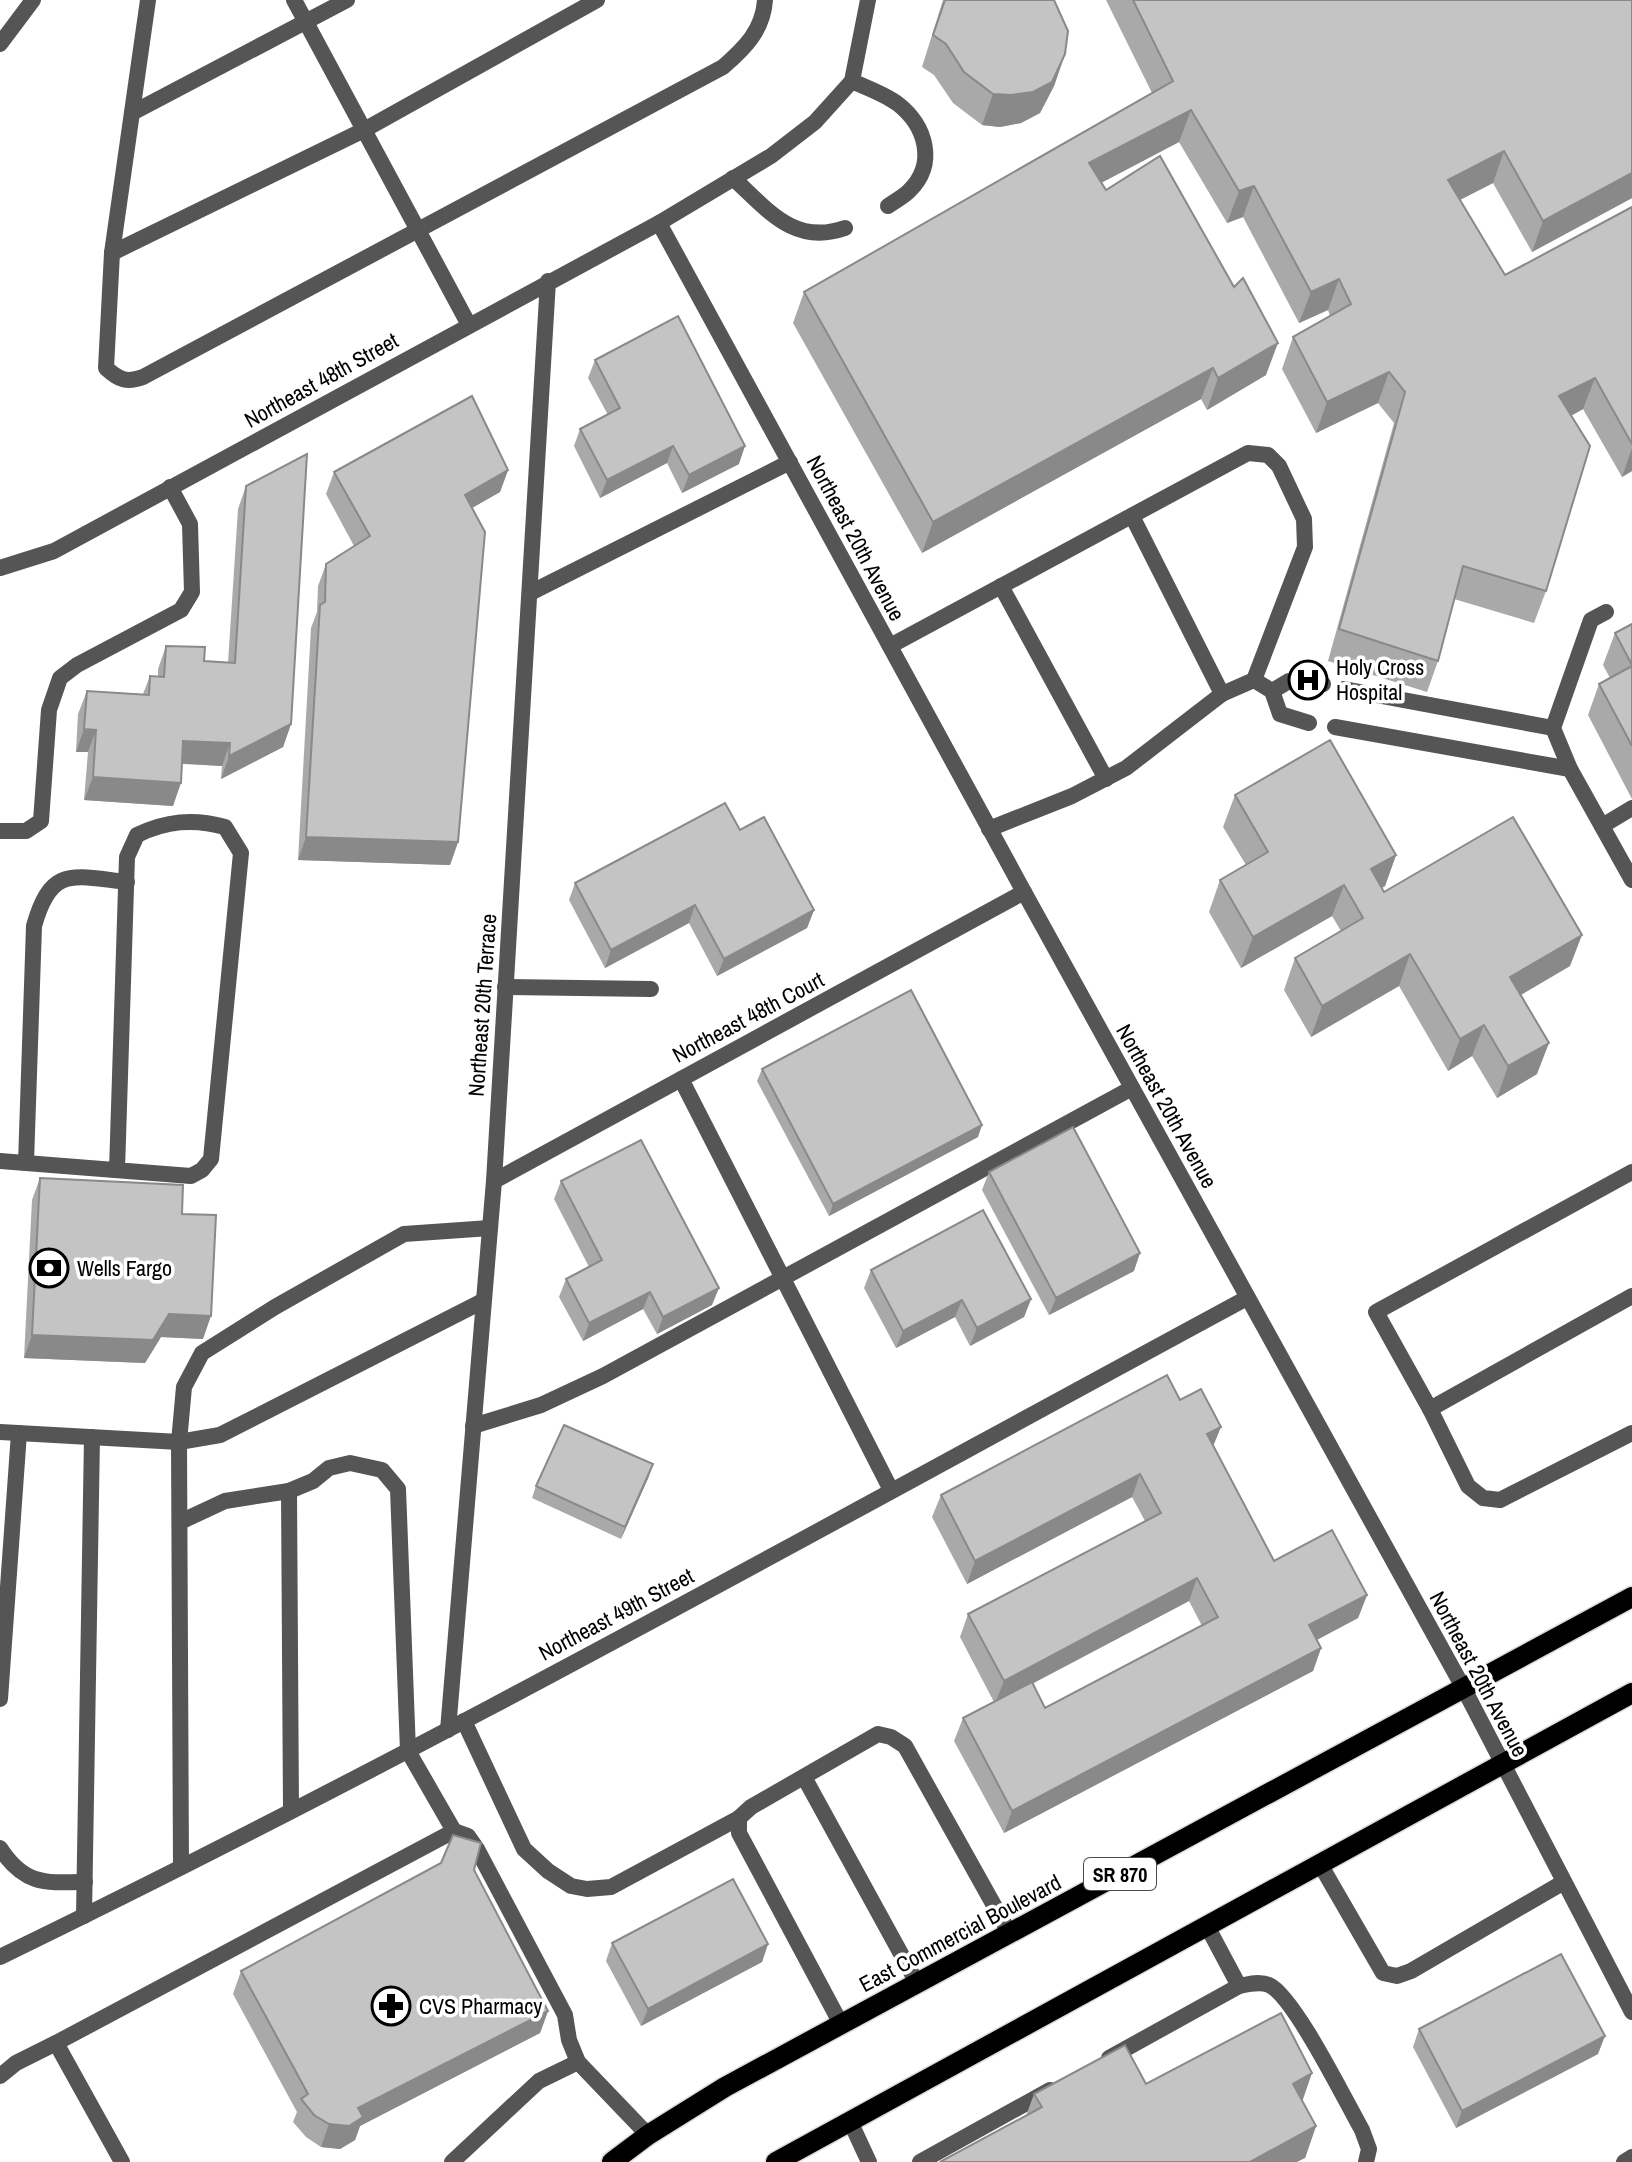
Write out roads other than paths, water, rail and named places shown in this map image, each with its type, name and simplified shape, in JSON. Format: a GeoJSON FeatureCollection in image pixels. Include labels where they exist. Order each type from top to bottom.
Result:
{"type":"FeatureCollection","features":[{"type":"Feature","properties":{"kind":"main road","name":"East Commercial Boulevard"},"geometry":{"type":"LineString","coordinates":[[612,2162],[648,2135],[725,2087],[1632,1597]]}},
{"type":"Feature","properties":{"kind":"main road"},"geometry":{"type":"LineString","coordinates":[[776,2162],[1632,1693]]}},
{"type":"Feature","properties":{"kind":"street"},"geometry":{"type":"LineString","coordinates":[[0,44],[33,0]]}},
{"type":"Feature","properties":{"kind":"street"},"geometry":{"type":"LineString","coordinates":[[148,0],[112,253],[106,368],[117,378],[130,382],[723,67],[748,46],[764,14],[765,0]]}},
{"type":"Feature","properties":{"kind":"street"},"geometry":{"type":"LineString","coordinates":[[294,0],[469,325]]}},
{"type":"Feature","properties":{"kind":"street"},"geometry":{"type":"LineString","coordinates":[[132,113],[347,0]]}},
{"type":"Feature","properties":{"kind":"street"},"geometry":{"type":"LineString","coordinates":[[112,253],[364,130],[597,0]]}},
{"type":"Feature","properties":{"kind":"street"},"geometry":{"type":"LineString","coordinates":[[868,0],[852,81],[896,103],[915,120],[925,140],[926,166],[910,191],[888,206]]}},
{"type":"Feature","properties":{"kind":"street","name":"Northeast 48th Street"},"geometry":{"type":"LineString","coordinates":[[0,568],[54,551],[659,223],[771,156],[815,122],[852,81]]}},
{"type":"Feature","properties":{"kind":"street"},"geometry":{"type":"LineString","coordinates":[[733,178],[782,223],[806,232],[831,233],[845,228]]}},
{"type":"Feature","properties":{"kind":"street","name":"Northeast 20th Avenue"},"geometry":{"type":"LineString","coordinates":[[659,223],[989,829],[1464,1689],[1632,2012]]}},
{"type":"Feature","properties":{"kind":"street","name":"Northeast 20th Terrace"},"geometry":{"type":"LineString","coordinates":[[448,1730],[494,1181],[548,281]]}},
{"type":"Feature","properties":{"kind":"street"},"geometry":{"type":"LineString","coordinates":[[890,646],[1248,453],[1268,455],[1279,466],[1304,519],[1305,547],[1254,680],[1222,694],[1126,768],[1072,796],[989,829]]}},
{"type":"Feature","properties":{"kind":"street"},"geometry":{"type":"LineString","coordinates":[[530,593],[790,462]]}},
{"type":"Feature","properties":{"kind":"street"},"geometry":{"type":"LineString","coordinates":[[0,831],[26,831],[41,821],[49,710],[60,678],[77,665],[181,610],[192,592],[190,524],[170,487]]}},
{"type":"Feature","properties":{"kind":"street"},"geometry":{"type":"LineString","coordinates":[[1132,516],[1222,694]]}},
{"type":"Feature","properties":{"kind":"street"},"geometry":{"type":"LineString","coordinates":[[1001,586],[1106,779]]}},
{"type":"Feature","properties":{"kind":"street"},"geometry":{"type":"LineString","coordinates":[[1606,612],[1591,620],[1553,728],[1570,769],[1632,880]]}},
{"type":"Feature","properties":{"kind":"street"},"geometry":{"type":"LineString","coordinates":[[1254,680],[1272,691],[1280,714],[1309,723]]}},
{"type":"Feature","properties":{"kind":"street"},"geometry":{"type":"LineString","coordinates":[[1272,691],[1289,681],[1323,684]]}},
{"type":"Feature","properties":{"kind":"street"},"geometry":{"type":"LineString","coordinates":[[1344,689],[1553,728]]}},
{"type":"Feature","properties":{"kind":"street"},"geometry":{"type":"LineString","coordinates":[[1335,727],[1570,769]]}},
{"type":"Feature","properties":{"kind":"street"},"geometry":{"type":"LineString","coordinates":[[1602,826],[1632,808]]}},
{"type":"Feature","properties":{"kind":"street"},"geometry":{"type":"LineString","coordinates":[[0,1161],[191,1176],[202,1170],[211,1159],[241,853],[225,827],[181,821],[156,826],[137,835],[127,857],[117,1170]]}},
{"type":"Feature","properties":{"kind":"street"},"geometry":{"type":"LineString","coordinates":[[26,1163],[34,926],[42,899],[53,885],[71,876],[127,882]]}},
{"type":"Feature","properties":{"kind":"street","name":"Northeast 48th Court"},"geometry":{"type":"LineString","coordinates":[[494,1181],[1024,892]]}},
{"type":"Feature","properties":{"kind":"street"},"geometry":{"type":"LineString","coordinates":[[505,987],[651,989]]}},
{"type":"Feature","properties":{"kind":"street"},"geometry":{"type":"LineString","coordinates":[[681,1079],[891,1490]]}},
{"type":"Feature","properties":{"kind":"street"},"geometry":{"type":"LineString","coordinates":[[473,1426],[541,1405],[603,1376],[1132,1088]]}},
{"type":"Feature","properties":{"kind":"street"},"geometry":{"type":"LineString","coordinates":[[1632,1172],[1376,1312],[1468,1486],[1483,1498],[1500,1500],[1632,1433]]}},
{"type":"Feature","properties":{"kind":"street"},"geometry":{"type":"LineString","coordinates":[[181,1867],[179,1442],[184,1387],[202,1353],[275,1307],[404,1234],[490,1228]]}},
{"type":"Feature","properties":{"kind":"street"},"geometry":{"type":"LineString","coordinates":[[1430,1409],[1632,1296]]}},
{"type":"Feature","properties":{"kind":"street","name":"Northeast 49th Street"},"geometry":{"type":"LineString","coordinates":[[0,1957],[448,1730],[1247,1298]]}},
{"type":"Feature","properties":{"kind":"street"},"geometry":{"type":"LineString","coordinates":[[0,1432],[179,1442],[220,1435],[483,1301]]}},
{"type":"Feature","properties":{"kind":"street"},"geometry":{"type":"LineString","coordinates":[[0,1699],[19,1433]]}},
{"type":"Feature","properties":{"kind":"street"},"geometry":{"type":"LineString","coordinates":[[84,1916],[92,1437]]}},
{"type":"Feature","properties":{"kind":"street"},"geometry":{"type":"LineString","coordinates":[[180,1522],[225,1501],[289,1491],[313,1481],[329,1468],[350,1463],[382,1470],[398,1489],[408,1751],[454,1831],[468,1836],[477,1849],[565,2015],[569,2040],[578,2062],[648,2135]]}},
{"type":"Feature","properties":{"kind":"street"},"geometry":{"type":"LineString","coordinates":[[289,1491],[291,1811]]}},
{"type":"Feature","properties":{"kind":"street"},"geometry":{"type":"LineString","coordinates":[[464,1721],[524,1849],[548,1871],[571,1886],[587,1889],[611,1887],[739,1818],[751,1807],[878,1734],[891,1737],[905,1746],[1010,1934]]}},
{"type":"Feature","properties":{"kind":"street"},"geometry":{"type":"LineString","coordinates":[[804,1777],[917,1983]]}},
{"type":"Feature","properties":{"kind":"street"},"geometry":{"type":"LineString","coordinates":[[739,1818],[739,1833],[841,2024]]}},
{"type":"Feature","properties":{"kind":"street"},"geometry":{"type":"LineString","coordinates":[[0,2076],[16,2063],[454,1831]]}},
{"type":"Feature","properties":{"kind":"street"},"geometry":{"type":"LineString","coordinates":[[0,1848],[24,1874],[42,1883],[85,1882]]}},
{"type":"Feature","properties":{"kind":"street"},"geometry":{"type":"LineString","coordinates":[[1320,1864],[1383,1973],[1397,1976],[1411,1971],[1564,1882]]}},
{"type":"Feature","properties":{"kind":"street"},"geometry":{"type":"LineString","coordinates":[[1207,1926],[1239,1986]]}},
{"type":"Feature","properties":{"kind":"street"},"geometry":{"type":"LineString","coordinates":[[1100,2063],[1239,1986],[1252,1983],[1270,1985],[1289,2002],[1362,2130],[1369,2149],[1366,2162]]}},
{"type":"Feature","properties":{"kind":"street"},"geometry":{"type":"LineString","coordinates":[[56,2043],[122,2162]]}},
{"type":"Feature","properties":{"kind":"street"},"geometry":{"type":"LineString","coordinates":[[452,2162],[539,2081],[578,2062]]}},
{"type":"Feature","properties":{"kind":"street"},"geometry":{"type":"LineString","coordinates":[[920,2162],[1058,2086]]}},
{"type":"Feature","properties":{"kind":"street"},"geometry":{"type":"LineString","coordinates":[[850,2121],[869,2162]]}},
{"type":"Feature","properties":{"kind":"street"},"geometry":{"type":"LineString","coordinates":[[1624,2162],[1632,2157]]}},
{"type":"Feature","properties":{"kind":"place","name":"Holy Cross Hospital"},"geometry":{"type":"Point","coordinates":[1308,680]}},
{"type":"Feature","properties":{"kind":"place","name":"Wells Fargo"},"geometry":{"type":"Point","coordinates":[49,1268]}},
{"type":"Feature","properties":{"kind":"place","name":"CVS Pharmacy"},"geometry":{"type":"Point","coordinates":[391,2006]}}]}
